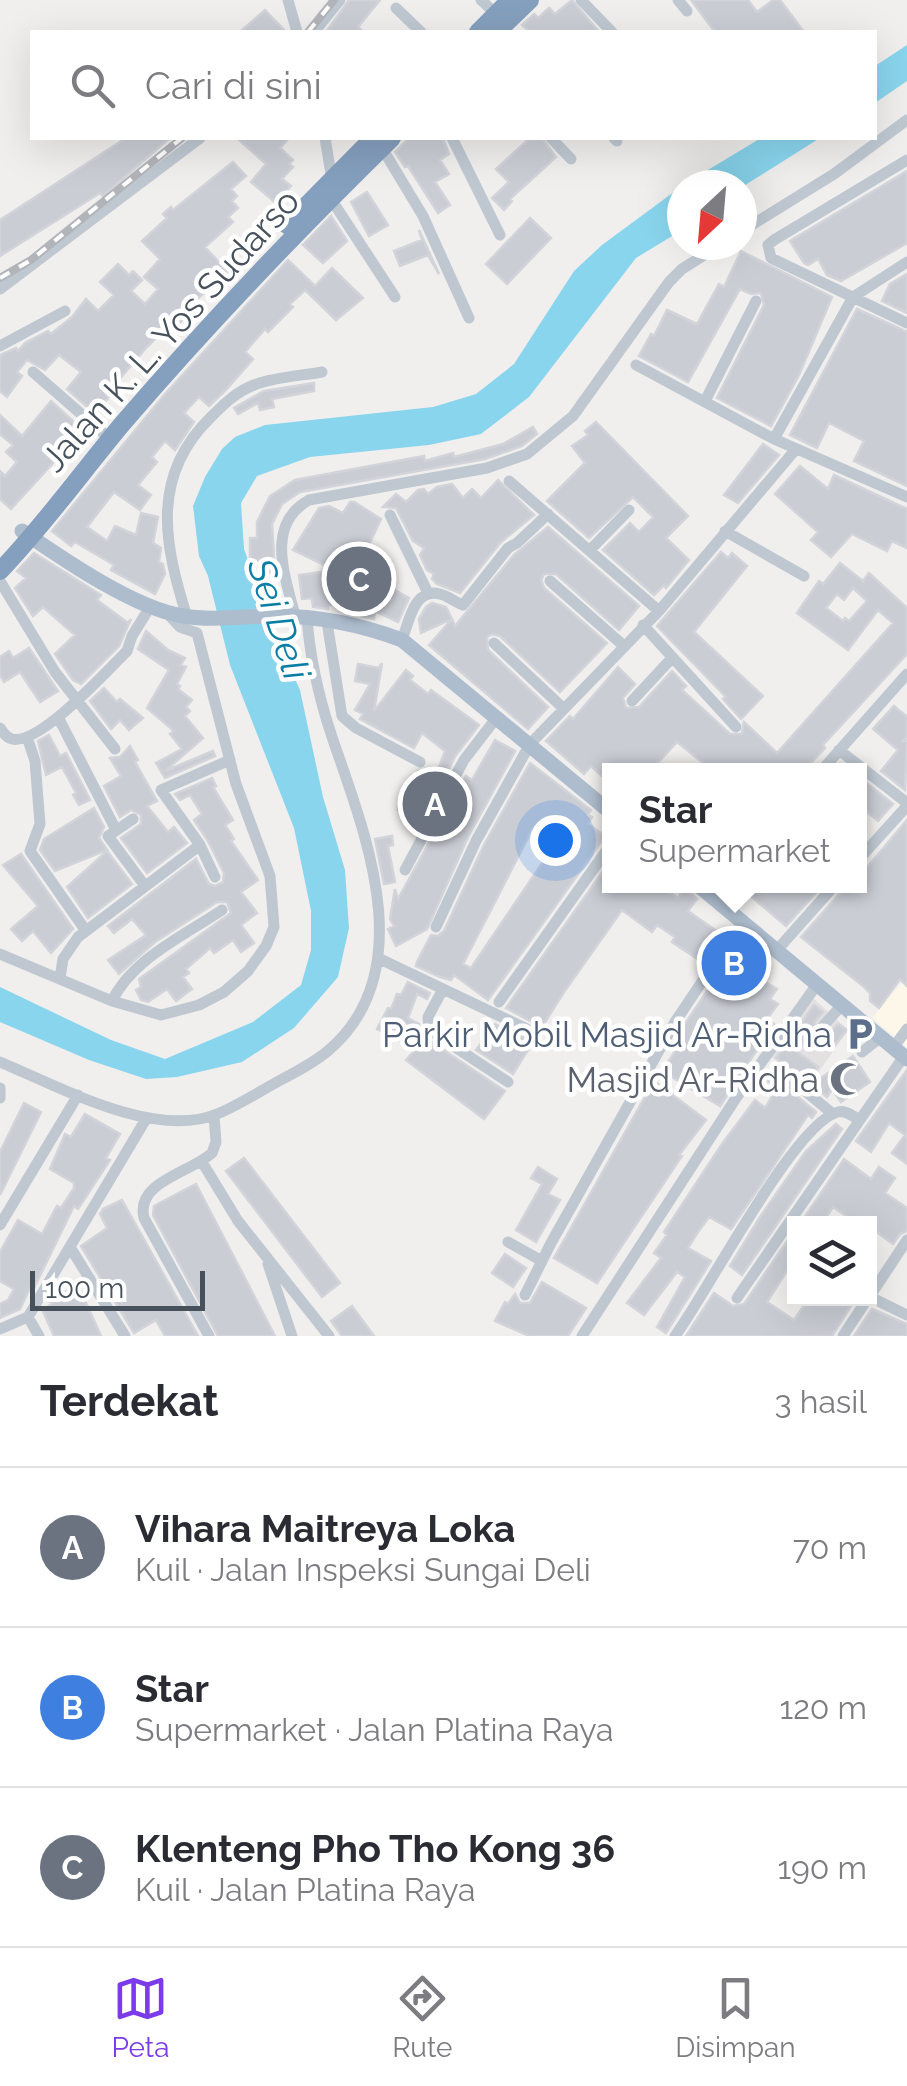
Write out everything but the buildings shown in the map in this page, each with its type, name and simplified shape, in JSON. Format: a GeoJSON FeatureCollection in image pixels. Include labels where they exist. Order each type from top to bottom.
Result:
{"type":"FeatureCollection","features":[{"type":"Feature","properties":{"kind":"highway"},"geometry":{"type":"LineString","coordinates":[[503,26],[510,0]]}},
{"type":"Feature","properties":{"kind":"highway"},"geometry":{"type":"LineString","coordinates":[[503,26],[530,0]]}},
{"type":"Feature","properties":{"kind":"highway","name":"Jalan K. L. Yos Sudarso"},"geometry":{"type":"LineString","coordinates":[[0,553],[27,534],[270,258],[382,141]]}},
{"type":"Feature","properties":{"kind":"highway","name":"Jalan K. L. Yos Sudarso"},"geometry":{"type":"LineString","coordinates":[[0,570],[103,433],[267,246],[333,191]]}},
{"type":"Feature","properties":{"kind":"main road"},"geometry":{"type":"LineString","coordinates":[[27,534],[150,607],[167,613],[191,617],[301,617],[363,627],[402,640],[602,805]]}},
{"type":"Feature","properties":{"kind":"main road"},"geometry":{"type":"LineString","coordinates":[[714,893],[742,922],[896,1050]]}},
{"type":"Feature","properties":{"kind":"street"},"geometry":{"type":"LineString","coordinates":[[288,0],[296,30]]}},
{"type":"Feature","properties":{"kind":"street"},"geometry":{"type":"LineString","coordinates":[[316,30],[340,0]]}},
{"type":"Feature","properties":{"kind":"street"},"geometry":{"type":"LineString","coordinates":[[482,0],[503,26]]}},
{"type":"Feature","properties":{"kind":"street"},"geometry":{"type":"LineString","coordinates":[[581,0],[610,30]]}},
{"type":"Feature","properties":{"kind":"street"},"geometry":{"type":"LineString","coordinates":[[396,8],[419,30]]}},
{"type":"Feature","properties":{"kind":"street"},"geometry":{"type":"LineString","coordinates":[[757,221],[834,174],[907,120]]}},
{"type":"Feature","properties":{"kind":"street"},"geometry":{"type":"LineString","coordinates":[[0,289],[197,140]]}},
{"type":"Feature","properties":{"kind":"street"},"geometry":{"type":"LineString","coordinates":[[324,140],[333,191],[395,297]]}},
{"type":"Feature","properties":{"kind":"street"},"geometry":{"type":"LineString","coordinates":[[453,140],[500,235]]}},
{"type":"Feature","properties":{"kind":"street"},"geometry":{"type":"LineString","coordinates":[[553,140],[571,159]]}},
{"type":"Feature","properties":{"kind":"street"},"geometry":{"type":"LineString","coordinates":[[382,141],[423,216],[469,318]]}},
{"type":"Feature","properties":{"kind":"street"},"geometry":{"type":"LineString","coordinates":[[907,160],[768,245],[771,258],[907,323]]}},
{"type":"Feature","properties":{"kind":"street"},"geometry":{"type":"LineString","coordinates":[[0,1062],[146,1119],[214,1116],[329,1050],[358,1014],[380,959],[377,902],[360,812],[321,698],[279,546],[286,524],[299,506],[309,500],[487,468],[527,454],[572,416],[669,282],[696,260]]}},
{"type":"Feature","properties":{"kind":"street"},"geometry":{"type":"LineString","coordinates":[[774,439],[853,296],[907,262]]}},
{"type":"Feature","properties":{"kind":"street"},"geometry":{"type":"LineString","coordinates":[[705,401],[756,301]]}},
{"type":"Feature","properties":{"kind":"street"},"geometry":{"type":"LineString","coordinates":[[0,346],[65,310]]}},
{"type":"Feature","properties":{"kind":"street"},"geometry":{"type":"LineString","coordinates":[[636,365],[796,450],[907,497]]}},
{"type":"Feature","properties":{"kind":"street"},"geometry":{"type":"LineString","coordinates":[[33,372],[103,433]]}},
{"type":"Feature","properties":{"kind":"street"},"geometry":{"type":"LineString","coordinates":[[191,617],[166,533],[170,488],[178,460],[196,432],[232,396],[255,384],[322,372]]}},
{"type":"Feature","properties":{"kind":"street"},"geometry":{"type":"LineString","coordinates":[[436,926],[476,841],[530,744],[659,611],[796,450]]}},
{"type":"Feature","properties":{"kind":"street"},"geometry":{"type":"LineString","coordinates":[[509,480],[659,611]]}},
{"type":"Feature","properties":{"kind":"street"},"geometry":{"type":"LineString","coordinates":[[590,550],[630,510]]}},
{"type":"Feature","properties":{"kind":"street"},"geometry":{"type":"LineString","coordinates":[[402,640],[415,604],[428,593],[442,594],[462,604],[508,548],[548,514]]}},
{"type":"Feature","properties":{"kind":"street"},"geometry":{"type":"LineString","coordinates":[[390,515],[428,593]]}},
{"type":"Feature","properties":{"kind":"street"},"geometry":{"type":"LineString","coordinates":[[725,532],[804,576]]}},
{"type":"Feature","properties":{"kind":"street"},"geometry":{"type":"LineString","coordinates":[[550,580],[624,646]]}},
{"type":"Feature","properties":{"kind":"street"},"geometry":{"type":"LineString","coordinates":[[0,581],[55,672],[116,749]]}},
{"type":"Feature","properties":{"kind":"street"},"geometry":{"type":"LineString","coordinates":[[0,728],[12,739],[28,737],[58,717],[127,651],[150,607]]}},
{"type":"Feature","properties":{"kind":"street"},"geometry":{"type":"LineString","coordinates":[[0,954],[112,1000],[161,1015],[199,1005],[240,980],[266,946],[274,927],[270,876],[230,760],[196,633],[180,627],[167,613]]}},
{"type":"Feature","properties":{"kind":"street"},"geometry":{"type":"LineString","coordinates":[[327,622],[342,716],[356,728],[420,762]]}},
{"type":"Feature","properties":{"kind":"street"},"geometry":{"type":"LineString","coordinates":[[644,625],[736,728]]}},
{"type":"Feature","properties":{"kind":"street"},"geometry":{"type":"LineString","coordinates":[[494,643],[563,708]]}},
{"type":"Feature","properties":{"kind":"street"},"geometry":{"type":"LineString","coordinates":[[632,701],[672,658]]}},
{"type":"Feature","properties":{"kind":"street"},"geometry":{"type":"LineString","coordinates":[[828,763],[907,674]]}},
{"type":"Feature","properties":{"kind":"street"},"geometry":{"type":"LineString","coordinates":[[58,717],[116,830]]}},
{"type":"Feature","properties":{"kind":"street"},"geometry":{"type":"LineString","coordinates":[[405,870],[464,760],[497,717]]}},
{"type":"Feature","properties":{"kind":"street"},"geometry":{"type":"LineString","coordinates":[[28,737],[35,761],[40,824],[30,852],[86,931]]}},
{"type":"Feature","properties":{"kind":"street"},"geometry":{"type":"LineString","coordinates":[[839,750],[855,763]]}},
{"type":"Feature","properties":{"kind":"street"},"geometry":{"type":"LineString","coordinates":[[215,877],[200,845],[160,790],[230,760]]}},
{"type":"Feature","properties":{"kind":"street"},"geometry":{"type":"LineString","coordinates":[[867,772],[907,804],[867,849]]}},
{"type":"Feature","properties":{"kind":"street"},"geometry":{"type":"LineString","coordinates":[[133,818],[108,837],[145,886]]}},
{"type":"Feature","properties":{"kind":"street"},"geometry":{"type":"LineString","coordinates":[[60,978],[68,950],[86,931],[200,845]]}},
{"type":"Feature","properties":{"kind":"street"},"geometry":{"type":"LineString","coordinates":[[499,1002],[602,857]]}},
{"type":"Feature","properties":{"kind":"street"},"geometry":{"type":"LineString","coordinates":[[777,950],[828,893]]}},
{"type":"Feature","properties":{"kind":"street"},"geometry":{"type":"LineString","coordinates":[[112,1000],[138,968],[222,910]]}},
{"type":"Feature","properties":{"kind":"street"},"geometry":{"type":"LineString","coordinates":[[525,1295],[675,1022],[742,922]]}},
{"type":"Feature","properties":{"kind":"street"},"geometry":{"type":"LineString","coordinates":[[380,959],[527,1029]]}},
{"type":"Feature","properties":{"kind":"street"},"geometry":{"type":"LineString","coordinates":[[582,1336],[736,1098],[818,983]]}},
{"type":"Feature","properties":{"kind":"street"},"geometry":{"type":"LineString","coordinates":[[443,989],[428,1017],[429,1030],[508,1082]]}},
{"type":"Feature","properties":{"kind":"street"},"geometry":{"type":"LineString","coordinates":[[824,1026],[843,1004]]}},
{"type":"Feature","properties":{"kind":"street"},"geometry":{"type":"LineString","coordinates":[[737,1298],[860,1120],[907,1030]]}},
{"type":"Feature","properties":{"kind":"street"},"geometry":{"type":"LineString","coordinates":[[862,1052],[896,1050]]}},
{"type":"Feature","properties":{"kind":"street"},"geometry":{"type":"LineString","coordinates":[[0,1088],[0,1098]]}},
{"type":"Feature","properties":{"kind":"street"},"geometry":{"type":"LineString","coordinates":[[804,1091],[833,1114]]}},
{"type":"Feature","properties":{"kind":"street"},"geometry":{"type":"LineString","coordinates":[[0,1225],[78,1095]]}},
{"type":"Feature","properties":{"kind":"street"},"geometry":{"type":"LineString","coordinates":[[675,1336],[808,1131],[833,1114],[845,1112],[860,1120]]}},
{"type":"Feature","properties":{"kind":"street"},"geometry":{"type":"LineString","coordinates":[[209,1336],[142,1208],[149,1192],[202,1162],[216,1146],[214,1116]]}},
{"type":"Feature","properties":{"kind":"street"},"geometry":{"type":"LineString","coordinates":[[0,1328],[28,1316],[146,1119]]}},
{"type":"Feature","properties":{"kind":"street"},"geometry":{"type":"LineString","coordinates":[[202,1162],[267,1260],[329,1336]]}},
{"type":"Feature","properties":{"kind":"street"},"geometry":{"type":"LineString","coordinates":[[877,1285],[907,1240]]}},
{"type":"Feature","properties":{"kind":"street"},"geometry":{"type":"LineString","coordinates":[[508,1242],[542,1261]]}},
{"type":"Feature","properties":{"kind":"street"},"geometry":{"type":"LineString","coordinates":[[70,1247],[126,1336]]}},
{"type":"Feature","properties":{"kind":"street"},"geometry":{"type":"LineString","coordinates":[[267,1260],[292,1336]]}},
{"type":"Feature","properties":{"kind":"street"},"geometry":{"type":"LineString","coordinates":[[877,1301],[907,1315]]}},
{"type":"Feature","properties":{"kind":"street"},"geometry":{"type":"LineString","coordinates":[[843,1336],[863,1306]]}},
{"type":"Feature","properties":{"kind":"street"},"geometry":{"type":"LineString","coordinates":[[28,1316],[39,1336]]}},
{"type":"Feature","properties":{"kind":"shaded area"},"geometry":{"type":"Polygon","coordinates":[[[907,976],[907,1047],[872,1018],[907,976]]]}},
{"type":"Feature","properties":{"kind":"shaded area"},"geometry":{"type":"Polygon","coordinates":[[[813,998],[848,1030],[810,1084],[770,1056],[813,998]]]}},
{"type":"Feature","properties":{"kind":"water"},"geometry":{"type":"Polygon","coordinates":[[[907,45],[907,81],[877,102],[877,65],[907,45]]]}},
{"type":"Feature","properties":{"kind":"water"},"geometry":{"type":"Polygon","coordinates":[[[758,140],[817,140],[757,178],[757,170],[708,170],[758,140]]]}},
{"type":"Feature","properties":{"kind":"water"},"geometry":{"type":"Polygon","coordinates":[[[667,197],[667,239],[636,258],[529,397],[481,434],[429,445],[310,457],[257,476],[241,503],[244,549],[274,633],[300,690],[323,797],[345,870],[349,928],[338,977],[294,1028],[242,1062],[177,1077],[146,1079],[89,1060],[0,1022],[0,987],[111,1040],[165,1059],[253,1022],[301,985],[311,950],[311,911],[294,828],[230,665],[208,576],[199,556],[193,506],[222,449],[235,437],[265,425],[433,407],[476,394],[514,364],[574,271],[667,197]]]}},
{"type":"Feature","properties":{"kind":"railway"},"geometry":{"type":"LineString","coordinates":[[310,30],[334,0]]}},
{"type":"Feature","properties":{"kind":"railway"},"geometry":{"type":"LineString","coordinates":[[0,278],[31,260],[180,140]]}},
{"type":"Feature","properties":{"kind":"place","name":"Klenteng Pho Tho Kong 36"},"geometry":{"type":"Point","coordinates":[359,579]}},
{"type":"Feature","properties":{"kind":"place","name":"Vihara Maitreya Loka"},"geometry":{"type":"Point","coordinates":[435,804]}},
{"type":"Feature","properties":{"kind":"place","name":"Star"},"geometry":{"type":"Point","coordinates":[734,963]}},
{"type":"Feature","properties":{"kind":"place","name":"Parkir Mobil Masjid Ar-Ridha"},"geometry":{"type":"Point","coordinates":[860,1034]}},
{"type":"Feature","properties":{"kind":"place","name":"Masjid Ar-Ridha"},"geometry":{"type":"Point","coordinates":[847,1079]}},
{"type":"Feature","properties":{"kind":"water label","name":"Sei Deli"},"geometry":{"type":"Point","coordinates":[279,619]}}]}
